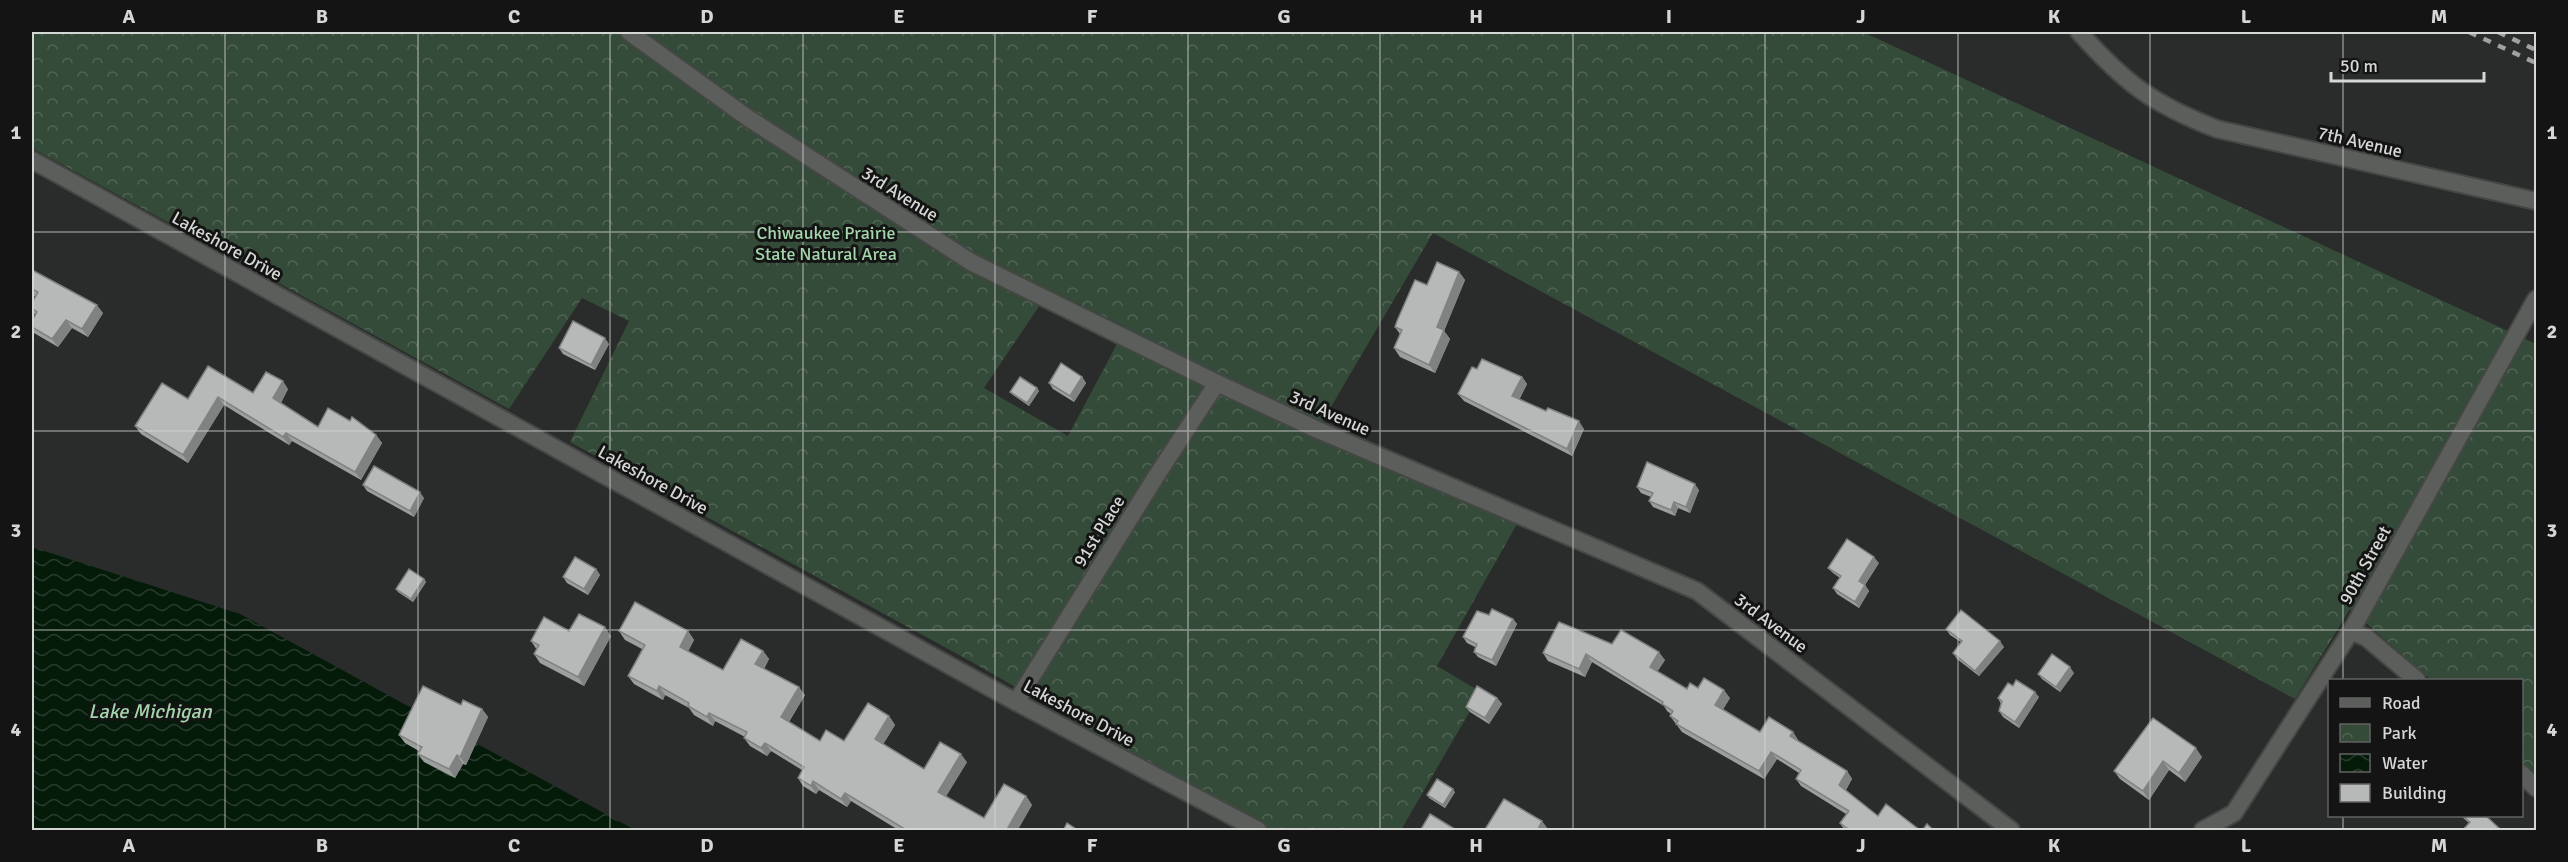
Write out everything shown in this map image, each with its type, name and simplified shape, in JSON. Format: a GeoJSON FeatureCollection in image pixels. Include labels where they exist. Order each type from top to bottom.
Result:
{"type":"FeatureCollection","features":[{"type":"Feature","properties":{"kind":"street","name":"3rd Avenue"},"geometry":{"type":"LineString","coordinates":[[629,32],[748,118],[971,262],[1318,430],[1697,591],[2010,831]]}},
{"type":"Feature","properties":{"kind":"street","name":"7th Avenue"},"geometry":{"type":"LineString","coordinates":[[2079,32],[2114,71],[2144,94],[2177,114],[2217,129],[2536,201]]}},
{"type":"Feature","properties":{"kind":"street","name":"Lakeshore Drive"},"geometry":{"type":"LineString","coordinates":[[32,160],[1016,702],[1257,831]]}},
{"type":"Feature","properties":{"kind":"street","name":"90th Street"},"geometry":{"type":"LineString","coordinates":[[2203,831],[2234,813],[2351,631],[2536,299]]}},
{"type":"Feature","properties":{"kind":"street","name":"91st Place"},"geometry":{"type":"LineString","coordinates":[[1016,702],[1155,478],[1217,383]]}},
{"type":"Feature","properties":{"kind":"street"},"geometry":{"type":"LineString","coordinates":[[2351,631],[2375,644],[2415,679]]}},
{"type":"Feature","properties":{"kind":"street"},"geometry":{"type":"LineString","coordinates":[[2523,775],[2536,788]]}},
{"type":"Feature","properties":{"kind":"green space","name":"Chiwaukee Prairie State Natural Area"},"geometry":{"type":"Polygon","coordinates":[[[32,32],[1863,32],[2536,344],[2536,776],[2523,763],[2523,679],[2430,679],[2350,609],[2295,699],[1433,233],[1318,429],[1522,515],[1437,666],[1481,692],[1401,830],[1265,830],[972,662],[570,442],[629,321],[582,298],[509,409],[32,148],[32,32]],[[1050,290],[984,388],[1068,436],[1126,327],[1050,290]]]}},
{"type":"Feature","properties":{"kind":"water","name":"Lake Michigan"},"geometry":{"type":"Polygon","coordinates":[[[32,547],[240,614],[635,830],[32,830],[32,547]]]}},
{"type":"Feature","properties":{"kind":"building"},"geometry":{"type":"Polygon","coordinates":[[[1437,262],[1459,272],[1437,327],[1444,330],[1429,365],[1394,348],[1402,330],[1395,327],[1415,280],[1427,285],[1437,262]]]}},
{"type":"Feature","properties":{"kind":"building"},"geometry":{"type":"Polygon","coordinates":[[[32,270],[97,305],[82,329],[66,320],[52,339],[32,327],[32,321],[37,312],[32,308],[32,303],[38,292],[32,289],[32,270]]]}},
{"type":"Feature","properties":{"kind":"building"},"geometry":{"type":"Polygon","coordinates":[[[573,321],[605,338],[591,365],[559,348],[573,321]]]}},
{"type":"Feature","properties":{"kind":"building"},"geometry":{"type":"Polygon","coordinates":[[[1482,359],[1522,377],[1512,396],[1546,411],[1548,408],[1579,421],[1567,449],[1458,394],[1472,367],[1477,369],[1482,359]]]}},
{"type":"Feature","properties":{"kind":"building"},"geometry":{"type":"Polygon","coordinates":[[[1061,363],[1082,377],[1070,396],[1049,383],[1061,363]]]}},
{"type":"Feature","properties":{"kind":"building"},"geometry":{"type":"Polygon","coordinates":[[[208,366],[253,393],[266,372],[283,381],[273,398],[318,427],[328,408],[350,421],[352,417],[376,435],[355,472],[286,433],[283,437],[218,397],[183,455],[135,426],[162,383],[188,399],[208,366]]]}},
{"type":"Feature","properties":{"kind":"building"},"geometry":{"type":"Polygon","coordinates":[[[1020,377],[1037,388],[1027,403],[1010,392],[1020,377]]]}},
{"type":"Feature","properties":{"kind":"building"},"geometry":{"type":"Polygon","coordinates":[[[1647,462],[1695,484],[1686,507],[1674,502],[1671,510],[1649,501],[1653,493],[1637,487],[1647,462]]]}},
{"type":"Feature","properties":{"kind":"building"},"geometry":{"type":"Polygon","coordinates":[[[374,466],[420,492],[410,511],[363,485],[374,466]]]}},
{"type":"Feature","properties":{"kind":"building"},"geometry":{"type":"Polygon","coordinates":[[[1847,539],[1874,557],[1859,581],[1865,585],[1855,602],[1833,588],[1841,576],[1828,568],[1847,539]]]}},
{"type":"Feature","properties":{"kind":"building"},"geometry":{"type":"Polygon","coordinates":[[[575,557],[596,569],[584,589],[563,577],[575,557]]]}},
{"type":"Feature","properties":{"kind":"building"},"geometry":{"type":"Polygon","coordinates":[[[409,569],[424,579],[411,599],[396,589],[409,569]]]}},
{"type":"Feature","properties":{"kind":"building"},"geometry":{"type":"Polygon","coordinates":[[[635,602],[688,631],[680,647],[723,670],[741,639],[763,651],[755,664],[799,687],[781,717],[820,741],[826,730],[844,741],[868,703],[889,716],[875,739],[924,769],[940,742],[961,754],[938,792],[984,818],[1004,784],[1026,796],[1006,831],[908,831],[845,793],[841,799],[813,781],[811,786],[798,778],[804,767],[765,743],[761,748],[744,738],[747,732],[709,713],[707,717],[688,706],[689,703],[659,686],[657,691],[628,676],[645,645],[619,631],[635,602]]]}},
{"type":"Feature","properties":{"kind":"building"},"geometry":{"type":"Polygon","coordinates":[[[1492,609],[1513,619],[1492,660],[1474,652],[1477,644],[1463,637],[1477,611],[1489,615],[1492,609]]]}},
{"type":"Feature","properties":{"kind":"building"},"geometry":{"type":"Polygon","coordinates":[[[1961,610],[2000,641],[1975,671],[1953,653],[1962,641],[1946,629],[1961,610]]]}},
{"type":"Feature","properties":{"kind":"building"},"geometry":{"type":"Polygon","coordinates":[[[579,614],[605,627],[578,677],[534,654],[539,645],[531,641],[544,617],[569,631],[579,614]]]}},
{"type":"Feature","properties":{"kind":"building"},"geometry":{"type":"Polygon","coordinates":[[[1559,622],[1612,644],[1621,630],[1659,652],[1650,667],[1687,689],[1690,683],[1698,688],[1704,678],[1724,690],[1715,705],[1760,732],[1769,717],[1793,732],[1790,736],[1847,771],[1839,785],[1878,816],[1886,804],[1921,831],[1851,831],[1840,823],[1849,811],[1796,779],[1801,770],[1771,752],[1759,771],[1676,724],[1678,721],[1670,716],[1673,711],[1662,704],[1663,702],[1586,654],[1579,669],[1543,653],[1559,622]]]}},
{"type":"Feature","properties":{"kind":"building"},"geometry":{"type":"Polygon","coordinates":[[[2052,654],[2070,667],[2056,687],[2038,674],[2052,654]]]}},
{"type":"Feature","properties":{"kind":"building"},"geometry":{"type":"Polygon","coordinates":[[[2016,680],[2035,692],[2015,722],[1999,711],[2002,701],[1998,698],[2008,683],[2013,686],[2016,680]]]}},
{"type":"Feature","properties":{"kind":"building"},"geometry":{"type":"Polygon","coordinates":[[[423,686],[461,705],[463,700],[482,709],[460,757],[457,755],[449,769],[418,754],[422,747],[399,735],[423,686]]]}},
{"type":"Feature","properties":{"kind":"building"},"geometry":{"type":"Polygon","coordinates":[[[1477,686],[1497,698],[1485,718],[1466,707],[1477,686]]]}},
{"type":"Feature","properties":{"kind":"building"},"geometry":{"type":"Polygon","coordinates":[[[2153,718],[2196,748],[2179,773],[2163,761],[2143,791],[2114,771],[2153,718]]]}},
{"type":"Feature","properties":{"kind":"building"},"geometry":{"type":"Polygon","coordinates":[[[1437,779],[1453,789],[1443,805],[1427,795],[1437,779]]]}},
{"type":"Feature","properties":{"kind":"building"},"geometry":{"type":"Polygon","coordinates":[[[1504,799],[1542,821],[1537,831],[1484,831],[1504,799]]]}},
{"type":"Feature","properties":{"kind":"building"},"geometry":{"type":"Polygon","coordinates":[[[1430,814],[1458,831],[1420,831],[1430,814]]]}},
{"type":"Feature","properties":{"kind":"building"},"geometry":{"type":"Polygon","coordinates":[[[2464,817],[2487,817],[2502,831],[2462,831],[2470,822],[2464,817]]]}},
{"type":"Feature","properties":{"kind":"building"},"geometry":{"type":"Polygon","coordinates":[[[1067,823],[1079,831],[1063,831],[1067,823]]]}},
{"type":"Feature","properties":{"kind":"building"},"geometry":{"type":"Polygon","coordinates":[[[1927,824],[1934,831],[1922,831],[1927,824]]]}},
{"type":"Feature","properties":{"kind":"railway"},"geometry":{"type":"LineString","coordinates":[[2469,32],[2536,63]]}},
{"type":"Feature","properties":{"kind":"railway"},"geometry":{"type":"LineString","coordinates":[[2498,32],[2536,50]]}}]}
